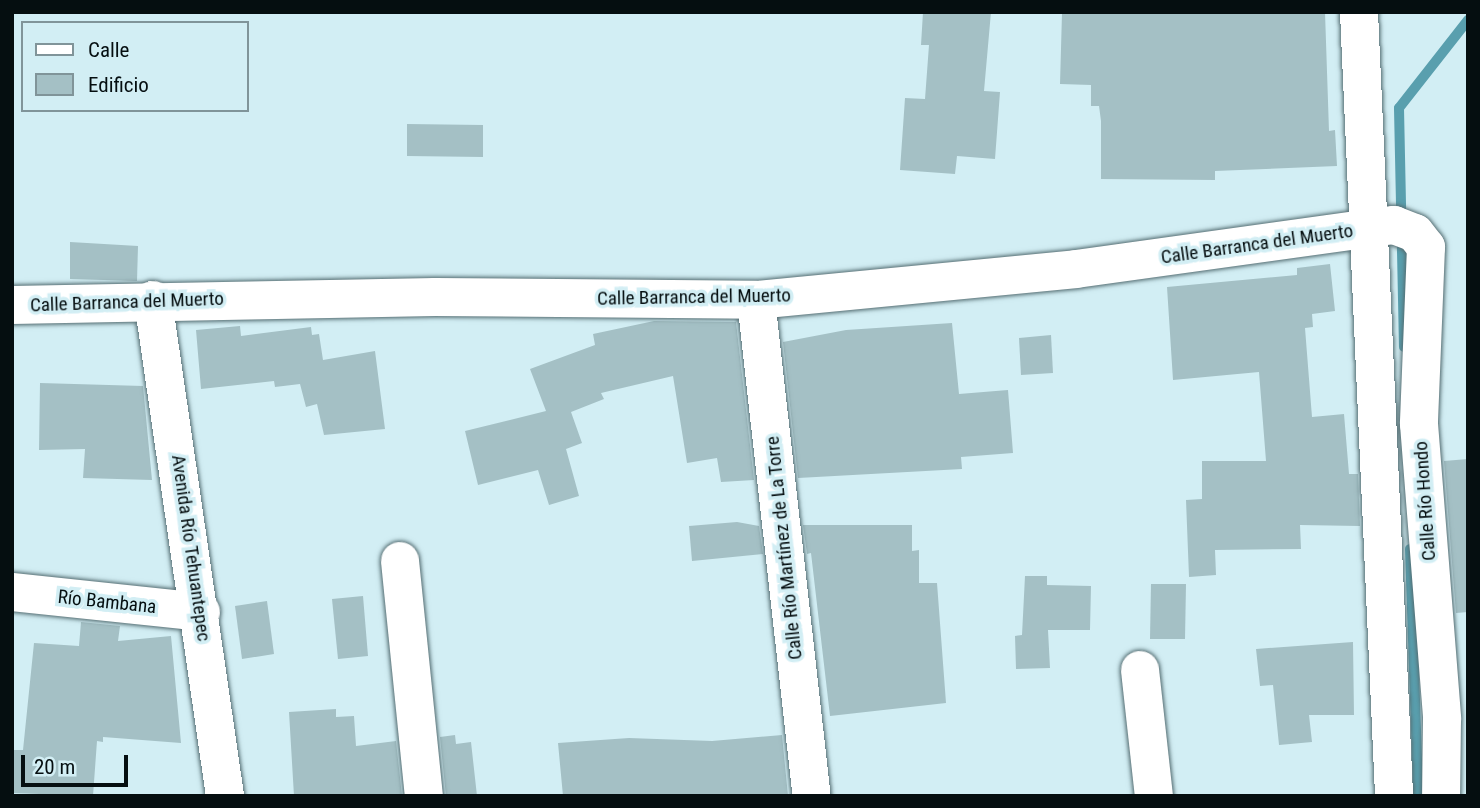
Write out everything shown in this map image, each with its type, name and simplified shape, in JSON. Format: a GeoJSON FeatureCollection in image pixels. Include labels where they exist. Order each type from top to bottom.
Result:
{"type":"FeatureCollection","features":[{"type":"Feature","properties":{"kind":"street"},"geometry":{"type":"LineString","coordinates":[[1359,12],[1393,229],[1394,796]]}},
{"type":"Feature","properties":{"kind":"street","name":"Calle Barranca del Muerto"},"geometry":{"type":"LineString","coordinates":[[12,306],[153,300],[756,300],[1076,269],[1393,229]]}},
{"type":"Feature","properties":{"kind":"street","name":"Calle Río Hondo"},"geometry":{"type":"LineString","coordinates":[[1393,229],[1426,247],[1419,424],[1442,719],[1441,796]]}},
{"type":"Feature","properties":{"kind":"street","name":"Avenida Río Tehuantepec"},"geometry":{"type":"LineString","coordinates":[[153,300],[201,612],[225,796]]}},
{"type":"Feature","properties":{"kind":"street","name":"Calle Río Martínez de La Torre"},"geometry":{"type":"LineString","coordinates":[[756,300],[812,796]]}},
{"type":"Feature","properties":{"kind":"street"},"geometry":{"type":"LineString","coordinates":[[400,561],[424,796]]}},
{"type":"Feature","properties":{"kind":"street","name":"Río Bambana"},"geometry":{"type":"LineString","coordinates":[[12,592],[201,612]]}},
{"type":"Feature","properties":{"kind":"street"},"geometry":{"type":"LineString","coordinates":[[1140,670],[1154,796]]}},
{"type":"Feature","properties":{"kind":"building"},"geometry":{"type":"Polygon","coordinates":[[[923,12],[991,12],[984,91],[1000,92],[995,159],[957,156],[955,174],[900,170],[905,98],[925,99],[929,45],[921,45],[923,12]]]}},
{"type":"Feature","properties":{"kind":"building"},"geometry":{"type":"Polygon","coordinates":[[[1325,12],[1329,131],[1335,130],[1337,166],[1215,171],[1215,180],[1101,179],[1101,121],[1099,106],[1091,106],[1091,85],[1060,84],[1062,13],[1325,12]]]}},
{"type":"Feature","properties":{"kind":"building"},"geometry":{"type":"Polygon","coordinates":[[[407,124],[483,125],[483,157],[407,156],[407,124]]]}},
{"type":"Feature","properties":{"kind":"building"},"geometry":{"type":"Polygon","coordinates":[[[70,242],[138,246],[137,281],[70,279],[70,242]]]}},
{"type":"Feature","properties":{"kind":"building"},"geometry":{"type":"Polygon","coordinates":[[[1330,264],[1335,311],[1312,314],[1313,327],[1305,328],[1312,417],[1344,414],[1349,474],[1358,474],[1360,526],[1300,525],[1301,549],[1215,550],[1216,575],[1189,577],[1186,500],[1202,499],[1202,461],[1266,461],[1259,372],[1173,380],[1167,287],[1297,275],[1297,268],[1330,264]]]}},
{"type":"Feature","properties":{"kind":"building"},"geometry":{"type":"Polygon","coordinates":[[[654,321],[736,322],[754,480],[721,482],[717,458],[687,463],[673,376],[601,393],[604,399],[571,412],[582,443],[566,449],[579,496],[549,505],[538,470],[478,485],[465,431],[546,411],[530,369],[595,345],[593,334],[654,321]]]}},
{"type":"Feature","properties":{"kind":"building"},"geometry":{"type":"Polygon","coordinates":[[[952,323],[959,394],[1008,390],[1013,453],[961,457],[962,469],[798,478],[783,342],[846,330],[952,323]]]}},
{"type":"Feature","properties":{"kind":"building"},"geometry":{"type":"Polygon","coordinates":[[[240,326],[241,336],[311,327],[312,335],[319,334],[323,360],[375,351],[385,429],[324,435],[317,404],[306,407],[300,384],[275,387],[274,381],[201,389],[196,330],[240,326]]]}},
{"type":"Feature","properties":{"kind":"building"},"geometry":{"type":"Polygon","coordinates":[[[1051,335],[1053,373],[1021,375],[1019,338],[1051,335]]]}},
{"type":"Feature","properties":{"kind":"building"},"geometry":{"type":"Polygon","coordinates":[[[40,383],[143,386],[152,480],[83,478],[85,449],[39,450],[40,383]]]}},
{"type":"Feature","properties":{"kind":"building"},"geometry":{"type":"Polygon","coordinates":[[[1468,459],[1468,612],[1456,613],[1444,461],[1468,459]]]}},
{"type":"Feature","properties":{"kind":"building"},"geometry":{"type":"Polygon","coordinates":[[[737,522],[759,526],[763,554],[692,561],[689,526],[737,522]]]}},
{"type":"Feature","properties":{"kind":"building"},"geometry":{"type":"Polygon","coordinates":[[[803,525],[912,525],[912,551],[919,550],[919,583],[937,583],[946,703],[830,716],[811,553],[807,554],[803,525]]]}},
{"type":"Feature","properties":{"kind":"building"},"geometry":{"type":"Polygon","coordinates":[[[1025,576],[1047,576],[1047,585],[1091,586],[1090,630],[1048,630],[1050,668],[1016,669],[1015,636],[1022,635],[1025,576]]]}},
{"type":"Feature","properties":{"kind":"building"},"geometry":{"type":"Polygon","coordinates":[[[1151,584],[1186,584],[1185,639],[1150,639],[1151,584]]]}},
{"type":"Feature","properties":{"kind":"building"},"geometry":{"type":"Polygon","coordinates":[[[363,596],[368,656],[338,659],[332,599],[363,596]]]}},
{"type":"Feature","properties":{"kind":"building"},"geometry":{"type":"Polygon","coordinates":[[[267,601],[274,654],[242,659],[235,606],[267,601]]]}},
{"type":"Feature","properties":{"kind":"building"},"geometry":{"type":"Polygon","coordinates":[[[81,622],[120,626],[118,641],[171,636],[181,743],[103,737],[103,742],[97,741],[93,796],[12,793],[12,750],[23,750],[34,643],[79,646],[81,622]]]}},
{"type":"Feature","properties":{"kind":"building"},"geometry":{"type":"Polygon","coordinates":[[[1353,642],[1354,715],[1309,715],[1312,742],[1279,745],[1273,685],[1260,686],[1256,649],[1353,642]]]}},
{"type":"Feature","properties":{"kind":"building"},"geometry":{"type":"Polygon","coordinates":[[[336,709],[336,717],[354,716],[356,746],[396,741],[402,796],[294,796],[289,712],[336,709]]]}},
{"type":"Feature","properties":{"kind":"building"},"geometry":{"type":"Polygon","coordinates":[[[455,735],[456,744],[471,742],[477,796],[446,796],[440,737],[455,735]]]}},
{"type":"Feature","properties":{"kind":"building"},"geometry":{"type":"Polygon","coordinates":[[[782,735],[788,796],[563,796],[558,743],[629,738],[712,741],[782,735]]]}},
{"type":"Feature","properties":{"kind":"waterway"},"geometry":{"type":"LineString","coordinates":[[1404,347],[1399,108],[1468,20]]}},
{"type":"Feature","properties":{"kind":"waterway"},"geometry":{"type":"LineString","coordinates":[[1410,549],[1418,796]]}}]}
